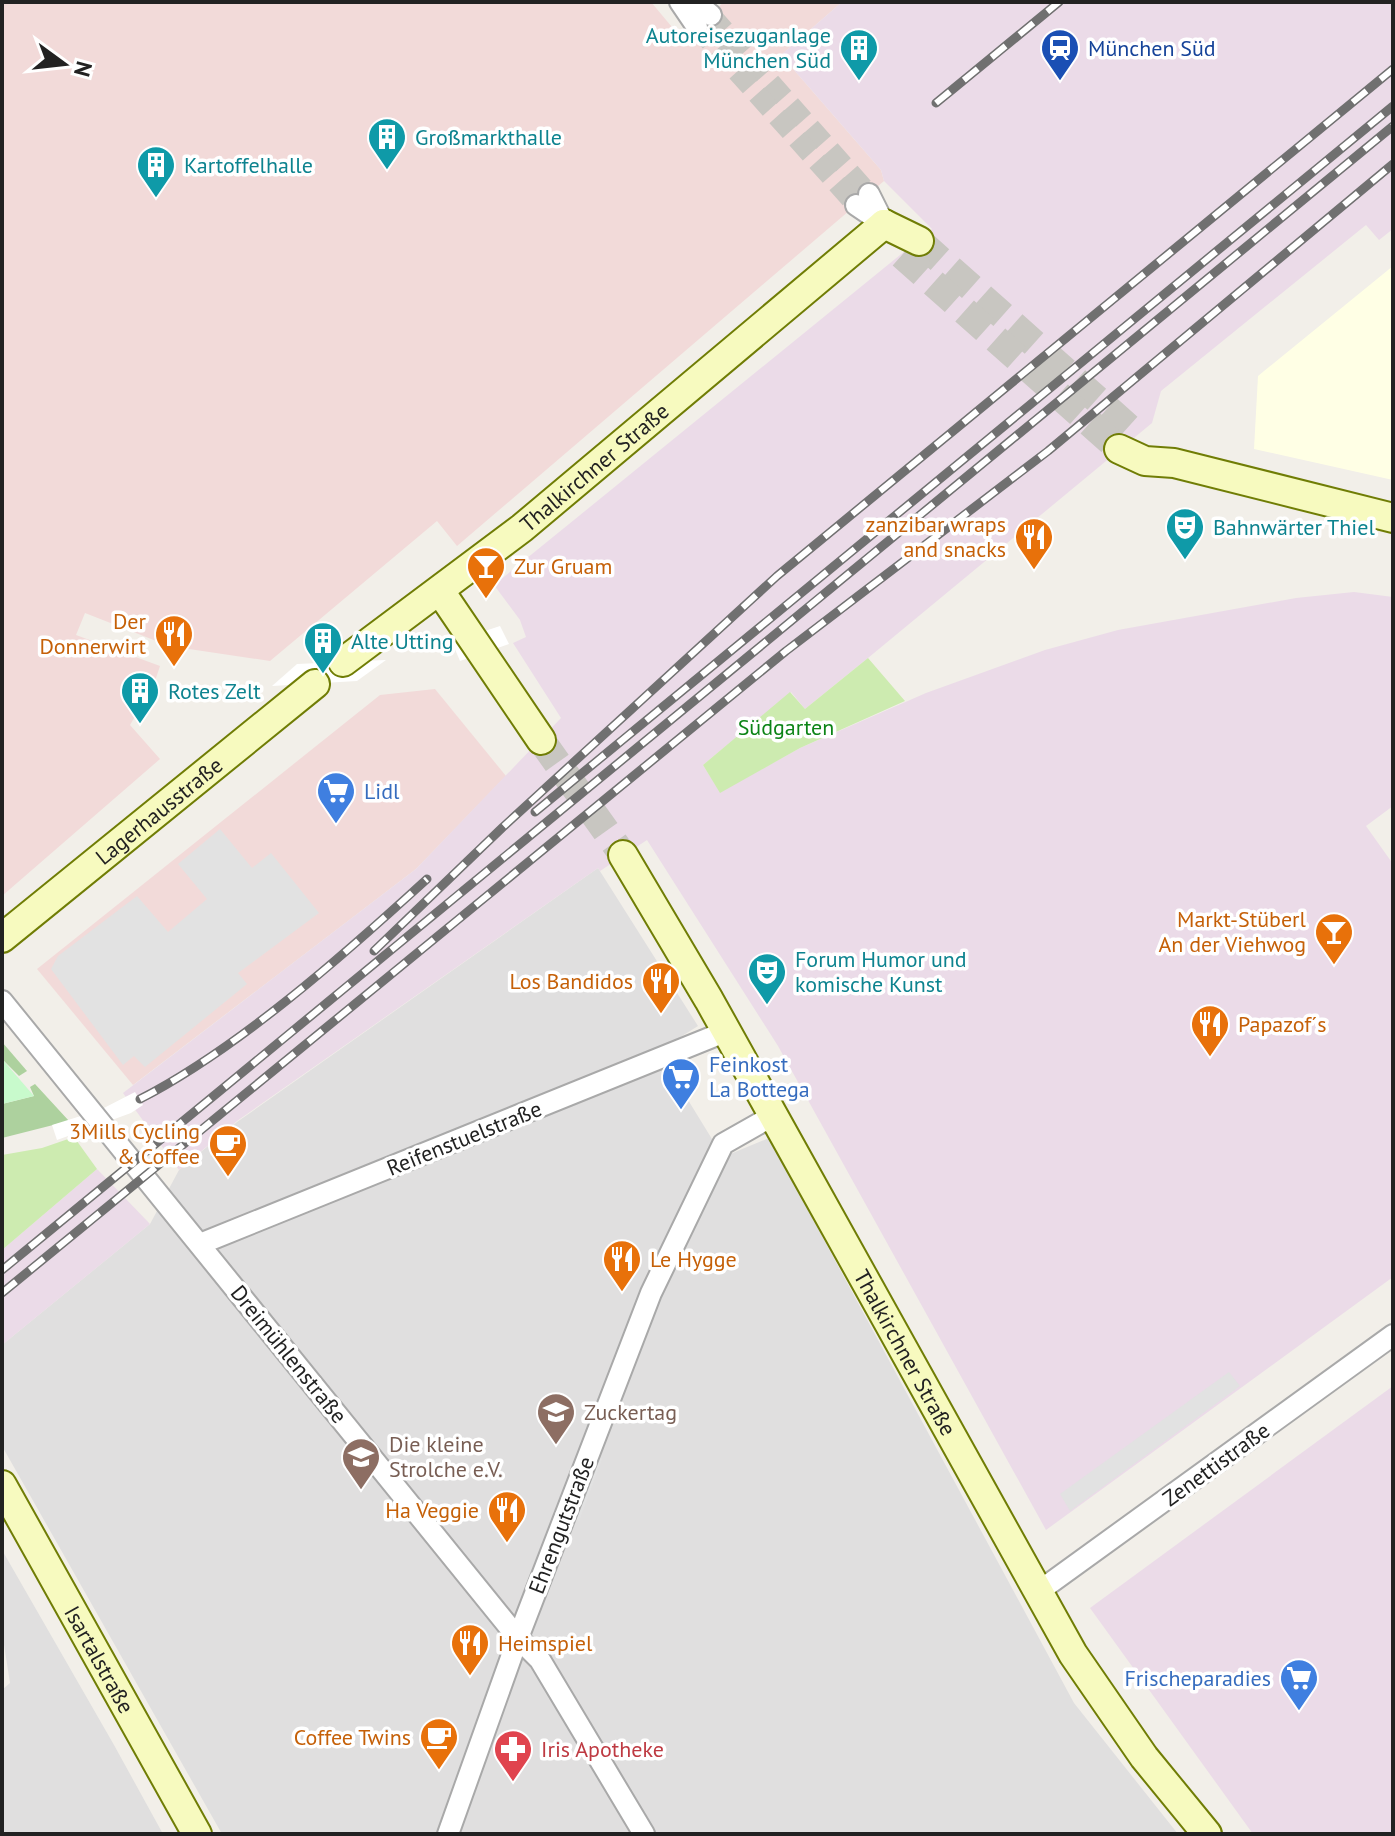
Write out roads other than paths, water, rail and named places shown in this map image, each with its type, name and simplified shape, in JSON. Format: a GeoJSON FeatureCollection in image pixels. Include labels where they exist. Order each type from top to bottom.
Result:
{"type":"FeatureCollection","features":[{"type":"Feature","properties":{"kind":"street"},"geometry":{"type":"LineString","coordinates":[[680,2],[701,15]]}},
{"type":"Feature","properties":{"kind":"street"},"geometry":{"type":"LineString","coordinates":[[863,199],[910,248]]}},
{"type":"Feature","properties":{"kind":"street","name":"Thalkirchner Straße"},"geometry":{"type":"LineString","coordinates":[[440,591],[552,503],[884,224]]}},
{"type":"Feature","properties":{"kind":"street"},"geometry":{"type":"LineString","coordinates":[[1128,442],[1174,463],[1393,518]]}},
{"type":"Feature","properties":{"kind":"street"},"geometry":{"type":"LineString","coordinates":[[343,662],[440,591],[541,740]]}},
{"type":"Feature","properties":{"kind":"street","name":"Lagerhausstraße"},"geometry":{"type":"LineString","coordinates":[[2,938],[315,684]]}},
{"type":"Feature","properties":{"kind":"street","name":"Thalkirchner Straße"},"geometry":{"type":"LineString","coordinates":[[623,855],[727,1031],[1038,1592],[1104,1702],[1207,1834]]}},
{"type":"Feature","properties":{"kind":"street","name":"Dreimühlenstraße"},"geometry":{"type":"LineString","coordinates":[[2,1001],[518,1638],[540,1660],[644,1834]]}},
{"type":"Feature","properties":{"kind":"street","name":"Reifenstuelstraße"},"geometry":{"type":"LineString","coordinates":[[200,1244],[727,1031]]}},
{"type":"Feature","properties":{"kind":"street","name":"Ehrengutstraße"},"geometry":{"type":"LineString","coordinates":[[448,1834],[518,1638],[651,1293],[728,1139],[774,1115]]}},
{"type":"Feature","properties":{"kind":"street","name":"Zenettistraße"},"geometry":{"type":"LineString","coordinates":[[1038,1592],[1393,1335]]}},
{"type":"Feature","properties":{"kind":"street","name":"Isartalstraße"},"geometry":{"type":"LineString","coordinates":[[2,1485],[197,1834]]}},
{"type":"Feature","properties":{"kind":"tunnel"},"geometry":{"type":"LineString","coordinates":[[711,15],[869,194]]}},
{"type":"Feature","properties":{"kind":"tunnel"},"geometry":{"type":"LineString","coordinates":[[697,27],[856,205]]}},
{"type":"Feature","properties":{"kind":"tunnel"},"geometry":{"type":"LineString","coordinates":[[919,241],[1137,435]]}},
{"type":"Feature","properties":{"kind":"tunnel"},"geometry":{"type":"LineString","coordinates":[[902,255],[1119,449]]}},
{"type":"Feature","properties":{"kind":"tunnel"},"geometry":{"type":"LineString","coordinates":[[541,740],[623,855]]}},
{"type":"Feature","properties":{"kind":"railway"},"geometry":{"type":"LineString","coordinates":[[936,103],[1059,2]]}},
{"type":"Feature","properties":{"kind":"railway"},"geometry":{"type":"LineString","coordinates":[[374,951],[503,827],[777,576],[1393,69]]}},
{"type":"Feature","properties":{"kind":"railway"},"geometry":{"type":"LineString","coordinates":[[535,812],[1393,106]]}},
{"type":"Feature","properties":{"kind":"railway"},"geometry":{"type":"LineString","coordinates":[[2,1270],[1393,126]]}},
{"type":"Feature","properties":{"kind":"railway"},"geometry":{"type":"LineString","coordinates":[[2,1293],[786,651],[1048,451],[1393,164]]}},
{"type":"Feature","properties":{"kind":"railway"},"geometry":{"type":"LineString","coordinates":[[140,1099],[253,1027],[427,879]]}},
{"type":"Feature","properties":{"kind":"place","name":"Autoreisezuganlage München Süd"},"geometry":{"type":"Point","coordinates":[859,82]}},
{"type":"Feature","properties":{"kind":"place","name":"München Süd"},"geometry":{"type":"Point","coordinates":[1060,82]}},
{"type":"Feature","properties":{"kind":"place","name":"Großmarkthalle"},"geometry":{"type":"Point","coordinates":[387,171]}},
{"type":"Feature","properties":{"kind":"place","name":"Kartoffelhalle"},"geometry":{"type":"Point","coordinates":[156,199]}},
{"type":"Feature","properties":{"kind":"place","name":"Bahnwärter Thiel"},"geometry":{"type":"Point","coordinates":[1185,561]}},
{"type":"Feature","properties":{"kind":"place","name":"zanzibar wraps and snacks"},"geometry":{"type":"Point","coordinates":[1034,571]}},
{"type":"Feature","properties":{"kind":"place","name":"Zur Gruam"},"geometry":{"type":"Point","coordinates":[486,600]}},
{"type":"Feature","properties":{"kind":"place","name":"Der Donnerwirt"},"geometry":{"type":"Point","coordinates":[174,668]}},
{"type":"Feature","properties":{"kind":"place","name":"Alte Utting"},"geometry":{"type":"Point","coordinates":[323,675]}},
{"type":"Feature","properties":{"kind":"place","name":"Rotes Zelt"},"geometry":{"type":"Point","coordinates":[140,725]}},
{"type":"Feature","properties":{"kind":"place","name":"Lidl"},"geometry":{"type":"Point","coordinates":[336,825]}},
{"type":"Feature","properties":{"kind":"place","name":"Markt-Stüberl An der Viehwog"},"geometry":{"type":"Point","coordinates":[1334,966]}},
{"type":"Feature","properties":{"kind":"place","name":"Forum Humor und komische Kunst"},"geometry":{"type":"Point","coordinates":[767,1006]}},
{"type":"Feature","properties":{"kind":"place","name":"Los Bandidos"},"geometry":{"type":"Point","coordinates":[661,1015]}},
{"type":"Feature","properties":{"kind":"place","name":"Papazof´s"},"geometry":{"type":"Point","coordinates":[1210,1058]}},
{"type":"Feature","properties":{"kind":"place","name":"Feinkost La Bottega"},"geometry":{"type":"Point","coordinates":[681,1111]}},
{"type":"Feature","properties":{"kind":"place","name":"3Mills Cycling & Coffee"},"geometry":{"type":"Point","coordinates":[228,1178]}},
{"type":"Feature","properties":{"kind":"place","name":"Le Hygge"},"geometry":{"type":"Point","coordinates":[622,1293]}},
{"type":"Feature","properties":{"kind":"place","name":"Zuckertag"},"geometry":{"type":"Point","coordinates":[556,1446]}},
{"type":"Feature","properties":{"kind":"place","name":"Die kleine Strolche e.V."},"geometry":{"type":"Point","coordinates":[361,1491]}},
{"type":"Feature","properties":{"kind":"place","name":"Ha Veggie"},"geometry":{"type":"Point","coordinates":[507,1544]}},
{"type":"Feature","properties":{"kind":"place","name":"Heimspiel"},"geometry":{"type":"Point","coordinates":[470,1677]}},
{"type":"Feature","properties":{"kind":"place","name":"Frischeparadies"},"geometry":{"type":"Point","coordinates":[1299,1712]}},
{"type":"Feature","properties":{"kind":"place","name":"Coffee Twins"},"geometry":{"type":"Point","coordinates":[439,1771]}},
{"type":"Feature","properties":{"kind":"place","name":"Iris Apotheke"},"geometry":{"type":"Point","coordinates":[513,1783]}},
{"type":"Feature","properties":{"kind":"park label","name":"Südgarten"},"geometry":{"type":"Point","coordinates":[786,727]}}]}
